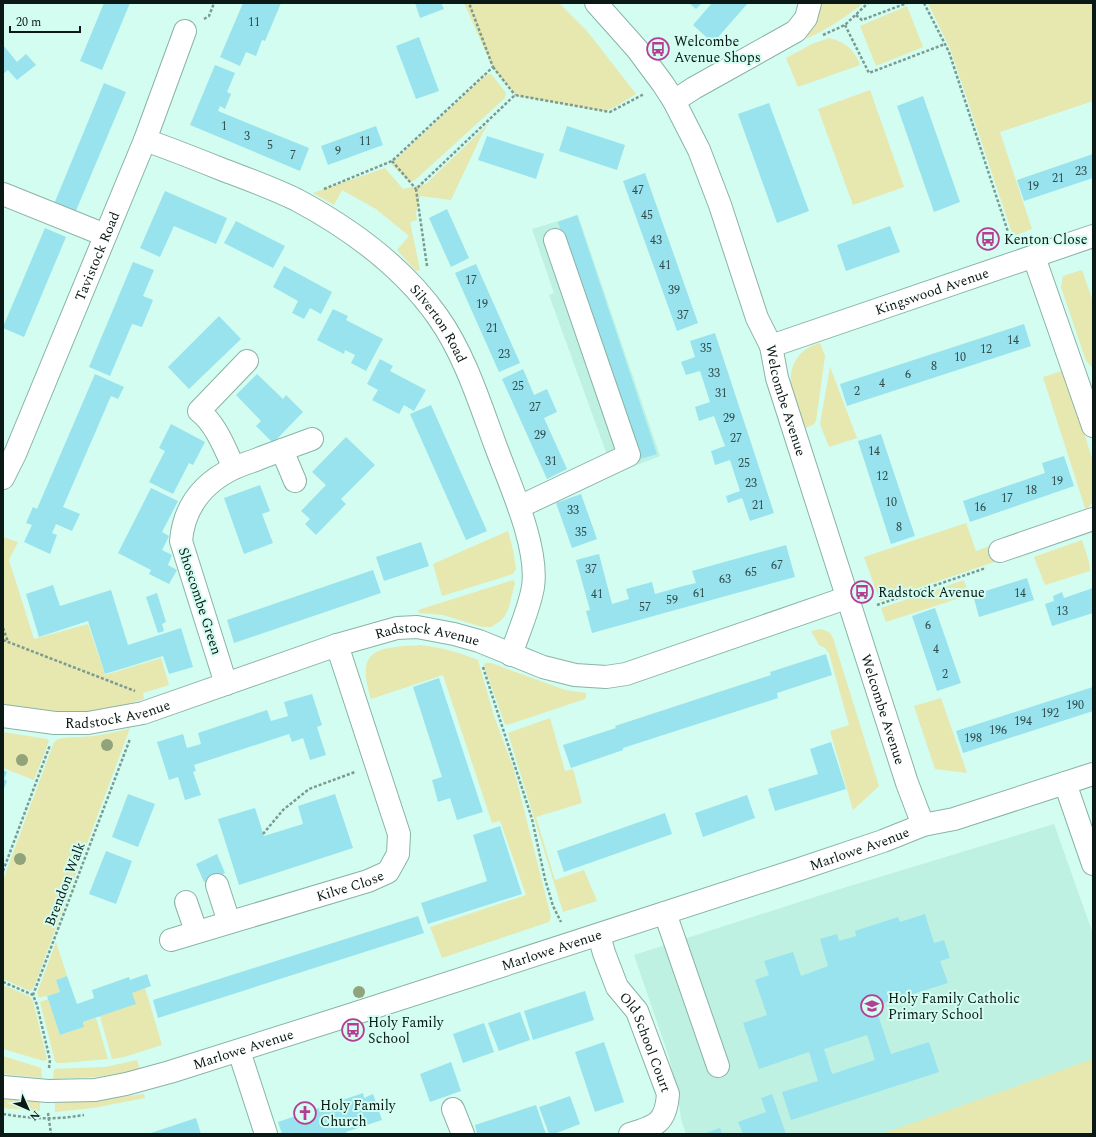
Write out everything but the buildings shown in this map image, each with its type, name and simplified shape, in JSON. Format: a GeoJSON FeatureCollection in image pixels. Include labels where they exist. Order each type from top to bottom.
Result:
{"type":"FeatureCollection","features":[{"type":"Feature","properties":{"kind":"street","name":"Welcombe Avenue"},"geometry":{"type":"LineString","coordinates":[[596,3],[637,49],[669,92],[699,150],[720,205],[757,318],[771,346],[776,378],[910,794],[923,825]]}},
{"type":"Feature","properties":{"kind":"street"},"geometry":{"type":"LineString","coordinates":[[669,92],[694,88],[796,31],[806,18],[810,3]]}},
{"type":"Feature","properties":{"kind":"street","name":"Tavistock Road"},"geometry":{"type":"LineString","coordinates":[[3,478],[15,454],[145,140],[185,31]]}},
{"type":"Feature","properties":{"kind":"street","name":"Silverton Road"},"geometry":{"type":"LineString","coordinates":[[145,140],[272,189],[298,201],[344,228],[372,248],[408,281],[423,297],[443,324],[462,360],[480,403],[519,507],[531,550],[533,562],[533,586],[511,655]]}},
{"type":"Feature","properties":{"kind":"street"},"geometry":{"type":"LineString","coordinates":[[3,194],[105,235]]}},
{"type":"Feature","properties":{"kind":"street","name":"Kingswood Avenue"},"geometry":{"type":"LineString","coordinates":[[771,346],[1093,236]]}},
{"type":"Feature","properties":{"kind":"street"},"geometry":{"type":"LineString","coordinates":[[519,507],[629,455],[555,240]]}},
{"type":"Feature","properties":{"kind":"street"},"geometry":{"type":"LineString","coordinates":[[1034,257],[1086,381],[1093,426]]}},
{"type":"Feature","properties":{"kind":"street"},"geometry":{"type":"LineString","coordinates":[[234,468],[216,433],[205,416],[199,411],[247,361]]}},
{"type":"Feature","properties":{"kind":"street","name":"Shoscombe Green"},"geometry":{"type":"LineString","coordinates":[[226,684],[181,541],[185,518],[193,501],[212,482],[234,468],[312,439]]}},
{"type":"Feature","properties":{"kind":"street"},"geometry":{"type":"LineString","coordinates":[[282,450],[295,481]]}},
{"type":"Feature","properties":{"kind":"street"},"geometry":{"type":"LineString","coordinates":[[1000,551],[1093,519]]}},
{"type":"Feature","properties":{"kind":"street","name":"Radstock Avenue"},"geometry":{"type":"LineString","coordinates":[[3,716],[55,723],[88,723],[143,712],[337,645],[397,628],[417,627],[454,634],[479,641],[544,667],[575,675],[606,677],[626,674],[846,598]]}},
{"type":"Feature","properties":{"kind":"street","name":"Kilve Close"},"geometry":{"type":"LineString","coordinates":[[171,940],[196,931],[368,881],[388,872],[398,854],[398,834],[337,645]]}},
{"type":"Feature","properties":{"kind":"street","name":"Marlowe Avenue"},"geometry":{"type":"LineString","coordinates":[[3,1087],[48,1091],[105,1089],[170,1072],[239,1051],[864,848],[923,825],[954,819],[1093,774]]}},
{"type":"Feature","properties":{"kind":"street"},"geometry":{"type":"LineString","coordinates":[[1065,783],[1093,864]]}},
{"type":"Feature","properties":{"kind":"street"},"geometry":{"type":"LineString","coordinates":[[217,885],[229,922]]}},
{"type":"Feature","properties":{"kind":"street"},"geometry":{"type":"LineString","coordinates":[[186,902],[196,931]]}},
{"type":"Feature","properties":{"kind":"street"},"geometry":{"type":"LineString","coordinates":[[665,913],[718,1066]]}},
{"type":"Feature","properties":{"kind":"street","name":"Old School Court"},"geometry":{"type":"LineString","coordinates":[[599,934],[604,953],[617,987],[631,1003],[639,1016],[668,1094],[667,1106],[663,1116],[661,1128],[645,1129],[630,1134]]}},
{"type":"Feature","properties":{"kind":"street"},"geometry":{"type":"LineString","coordinates":[[239,1051],[266,1134]]}},
{"type":"Feature","properties":{"kind":"street"},"geometry":{"type":"LineString","coordinates":[[453,1109],[463,1134]]}},
{"type":"Feature","properties":{"kind":"path"},"geometry":{"type":"LineString","coordinates":[[469,3],[493,67],[515,95],[610,112],[669,92]]}},
{"type":"Feature","properties":{"kind":"path"},"geometry":{"type":"LineString","coordinates":[[796,31],[803,42],[845,26],[868,3]]}},
{"type":"Feature","properties":{"kind":"path"},"geometry":{"type":"LineString","coordinates":[[856,15],[862,20],[907,3]]}},
{"type":"Feature","properties":{"kind":"path"},"geometry":{"type":"LineString","coordinates":[[924,3],[926,10],[945,44],[1010,238],[1002,241],[1010,265]]}},
{"type":"Feature","properties":{"kind":"path"},"geometry":{"type":"LineString","coordinates":[[845,26],[869,72],[945,44]]}},
{"type":"Feature","properties":{"kind":"path"},"geometry":{"type":"LineString","coordinates":[[298,201],[392,161],[493,67]]}},
{"type":"Feature","properties":{"kind":"path"},"geometry":{"type":"LineString","coordinates":[[416,189],[515,95]]}},
{"type":"Feature","properties":{"kind":"path"},"geometry":{"type":"LineString","coordinates":[[392,161],[416,189],[428,276],[423,297]]}},
{"type":"Feature","properties":{"kind":"path"},"geometry":{"type":"LineString","coordinates":[[877,605],[1004,562],[1000,551]]}},
{"type":"Feature","properties":{"kind":"path"},"geometry":{"type":"LineString","coordinates":[[3,628],[8,642]]}},
{"type":"Feature","properties":{"kind":"path"},"geometry":{"type":"LineString","coordinates":[[3,640],[146,695],[143,712]]}},
{"type":"Feature","properties":{"kind":"path"},"geometry":{"type":"LineString","coordinates":[[479,641],[481,662],[532,819],[545,879],[553,906],[561,922],[568,944]]}},
{"type":"Feature","properties":{"kind":"path","name":"Brendon Walk"},"geometry":{"type":"LineString","coordinates":[[33,995],[134,729],[143,712]]}},
{"type":"Feature","properties":{"kind":"path"},"geometry":{"type":"LineString","coordinates":[[3,871],[51,741],[55,723]]}},
{"type":"Feature","properties":{"kind":"path"},"geometry":{"type":"LineString","coordinates":[[263,834],[283,810],[309,789],[376,764]]}},
{"type":"Feature","properties":{"kind":"path"},"geometry":{"type":"LineString","coordinates":[[3,982],[33,995],[37,1005],[47,1046],[50,1066]]}},
{"type":"Feature","properties":{"kind":"path"},"geometry":{"type":"LineString","coordinates":[[3,1114],[37,1119],[62,1118]]}},
{"type":"Feature","properties":{"kind":"shaded area"},"geometry":{"type":"Polygon","coordinates":[[[464,3],[559,3],[587,31],[636,94],[613,108],[603,111],[517,96],[491,64],[464,3]]]}},
{"type":"Feature","properties":{"kind":"shaded area"},"geometry":{"type":"Polygon","coordinates":[[[816,3],[863,3],[836,23],[806,39],[814,22],[816,3]]]}},
{"type":"Feature","properties":{"kind":"shaded area"},"geometry":{"type":"Polygon","coordinates":[[[928,3],[1093,3],[1093,101],[1000,132],[1032,229],[1013,236],[951,51],[928,3]]]}},
{"type":"Feature","properties":{"kind":"shaded area"},"geometry":{"type":"Polygon","coordinates":[[[907,6],[923,47],[876,66],[860,26],[907,6]]]}},
{"type":"Feature","properties":{"kind":"shaded area"},"geometry":{"type":"Polygon","coordinates":[[[829,38],[839,41],[848,47],[855,55],[860,65],[798,87],[786,58],[812,44],[829,38]]]}},
{"type":"Feature","properties":{"kind":"shaded area"},"geometry":{"type":"Polygon","coordinates":[[[491,74],[506,93],[505,98],[415,180],[410,182],[391,164],[486,75],[491,74]]]}},
{"type":"Feature","properties":{"kind":"shaded area"},"geometry":{"type":"Polygon","coordinates":[[[870,90],[904,187],[853,205],[818,109],[870,90]]]}},
{"type":"Feature","properties":{"kind":"shaded area"},"geometry":{"type":"Polygon","coordinates":[[[489,123],[482,134],[451,200],[420,196],[416,214],[417,220],[410,222],[420,270],[416,271],[397,250],[409,236],[376,209],[342,190],[334,205],[313,193],[385,168],[403,189],[426,184],[489,123]]]}},
{"type":"Feature","properties":{"kind":"shaded area"},"geometry":{"type":"Polygon","coordinates":[[[578,215],[660,456],[614,474],[549,295],[554,293],[532,229],[578,215]]]}},
{"type":"Feature","properties":{"kind":"shaded area"},"geometry":{"type":"Polygon","coordinates":[[[1082,270],[1093,302],[1093,368],[1086,361],[1061,287],[1063,276],[1082,270]]]}},
{"type":"Feature","properties":{"kind":"shaded area"},"geometry":{"type":"Polygon","coordinates":[[[820,343],[825,356],[816,421],[813,425],[805,428],[792,389],[792,369],[794,363],[802,353],[813,345],[820,343]]]}},
{"type":"Feature","properties":{"kind":"shaded area"},"geometry":{"type":"Polygon","coordinates":[[[830,367],[857,438],[829,447],[820,424],[830,367]]]}},
{"type":"Feature","properties":{"kind":"shaded area"},"geometry":{"type":"Polygon","coordinates":[[[1065,370],[1093,462],[1093,501],[1086,511],[1043,377],[1065,370]]]}},
{"type":"Feature","properties":{"kind":"shaded area"},"geometry":{"type":"Polygon","coordinates":[[[966,523],[976,551],[995,544],[1000,560],[880,601],[864,557],[966,523]]]}},
{"type":"Feature","properties":{"kind":"shaded area"},"geometry":{"type":"Polygon","coordinates":[[[508,531],[516,569],[513,574],[442,596],[433,564],[508,531]]]}},
{"type":"Feature","properties":{"kind":"shaded area"},"geometry":{"type":"Polygon","coordinates":[[[3,537],[18,542],[9,560],[34,639],[88,624],[105,675],[161,658],[169,685],[143,693],[144,699],[112,708],[93,711],[48,711],[3,704],[3,537]]]}},
{"type":"Feature","properties":{"kind":"shaded area"},"geometry":{"type":"Polygon","coordinates":[[[1082,540],[1089,562],[1090,571],[1045,585],[1034,557],[1082,540]]]}},
{"type":"Feature","properties":{"kind":"shaded area"},"geometry":{"type":"Polygon","coordinates":[[[513,580],[515,583],[509,607],[505,616],[491,627],[482,627],[443,615],[419,613],[418,610],[513,580]]]}},
{"type":"Feature","properties":{"kind":"shaded area"},"geometry":{"type":"Polygon","coordinates":[[[964,580],[969,595],[886,622],[881,608],[964,580]]]}},
{"type":"Feature","properties":{"kind":"shaded area"},"geometry":{"type":"Polygon","coordinates":[[[821,629],[831,634],[833,638],[879,786],[853,810],[830,731],[849,725],[829,653],[825,648],[819,645],[811,631],[821,629]]]}},
{"type":"Feature","properties":{"kind":"shaded area"},"geometry":{"type":"Polygon","coordinates":[[[419,645],[449,650],[478,660],[494,716],[514,770],[551,917],[549,922],[442,958],[430,927],[526,895],[500,821],[492,823],[443,675],[371,699],[366,669],[368,660],[373,654],[381,650],[419,645]]]}},
{"type":"Feature","properties":{"kind":"shaded area"},"geometry":{"type":"Polygon","coordinates":[[[491,663],[565,690],[586,693],[586,697],[585,699],[507,725],[505,724],[485,669],[484,664],[491,663]]]}},
{"type":"Feature","properties":{"kind":"shaded area"},"geometry":{"type":"Polygon","coordinates":[[[941,698],[967,773],[935,769],[914,706],[941,698]]]}},
{"type":"Feature","properties":{"kind":"shaded area"},"geometry":{"type":"Polygon","coordinates":[[[550,718],[565,771],[573,769],[582,803],[536,817],[555,880],[584,870],[597,901],[563,912],[508,733],[550,718]]]}},
{"type":"Feature","properties":{"kind":"shaded area"},"geometry":{"type":"Polygon","coordinates":[[[130,728],[34,987],[30,991],[3,979],[3,880],[54,742],[63,738],[87,737],[112,733],[130,728]]]}},
{"type":"Feature","properties":{"kind":"shaded area"},"geometry":{"type":"Polygon","coordinates":[[[3,732],[47,739],[49,741],[34,780],[3,768],[3,732]]]}},
{"type":"Feature","properties":{"kind":"shaded area","name":"Holy Family Catholic Primary School"},"geometry":{"type":"Polygon","coordinates":[[[1054,824],[1093,934],[1093,1134],[686,1134],[681,1119],[678,1097],[669,1057],[634,955],[840,889],[1054,824]]]}},
{"type":"Feature","properties":{"kind":"shaded area"},"geometry":{"type":"Polygon","coordinates":[[[56,942],[67,976],[56,980],[60,992],[39,998],[37,993],[56,942]]]}},
{"type":"Feature","properties":{"kind":"shaded area"},"geometry":{"type":"Polygon","coordinates":[[[3,985],[29,996],[33,1001],[47,1059],[44,1061],[3,1049],[3,985]]]}},
{"type":"Feature","properties":{"kind":"shaded area"},"geometry":{"type":"Polygon","coordinates":[[[145,988],[162,1045],[124,1057],[112,1059],[100,1016],[135,1004],[132,993],[145,988]]]}},
{"type":"Feature","properties":{"kind":"shaded area"},"geometry":{"type":"Polygon","coordinates":[[[48,999],[60,1035],[84,1027],[83,1022],[96,1018],[108,1059],[63,1063],[57,1063],[55,1061],[40,1002],[48,999]]]}},
{"type":"Feature","properties":{"kind":"shaded area"},"geometry":{"type":"Polygon","coordinates":[[[3,1056],[41,1068],[42,1078],[3,1074],[3,1056]]]}},
{"type":"Feature","properties":{"kind":"shaded area"},"geometry":{"type":"Polygon","coordinates":[[[1093,1059],[1093,1134],[882,1134],[1093,1059]]]}},
{"type":"Feature","properties":{"kind":"shaded area"},"geometry":{"type":"Polygon","coordinates":[[[137,1060],[140,1070],[96,1077],[53,1079],[54,1069],[105,1067],[137,1060]]]}},
{"type":"Feature","properties":{"kind":"shaded area"},"geometry":{"type":"Polygon","coordinates":[[[144,1094],[145,1098],[93,1108],[55,1112],[55,1102],[94,1100],[144,1094]]]}},
{"type":"Feature","properties":{"kind":"shaded area"},"geometry":{"type":"Polygon","coordinates":[[[3,1097],[40,1101],[40,1111],[3,1108],[3,1097]]]}},
{"type":"Feature","properties":{"kind":"place","name":"Welcombe Avenue Shops"},"geometry":{"type":"Point","coordinates":[658,49]}},
{"type":"Feature","properties":{"kind":"place","name":"Kenton Close"},"geometry":{"type":"Point","coordinates":[988,239]}},
{"type":"Feature","properties":{"kind":"place","name":"Radstock Avenue"},"geometry":{"type":"Point","coordinates":[862,592]}},
{"type":"Feature","properties":{"kind":"place","name":"Holy Family Catholic Primary School"},"geometry":{"type":"Point","coordinates":[872,1006]}},
{"type":"Feature","properties":{"kind":"place","name":"Holy Family School"},"geometry":{"type":"Point","coordinates":[353,1030]}},
{"type":"Feature","properties":{"kind":"place","name":"Holy Family Church"},"geometry":{"type":"Point","coordinates":[305,1113]}}]}
